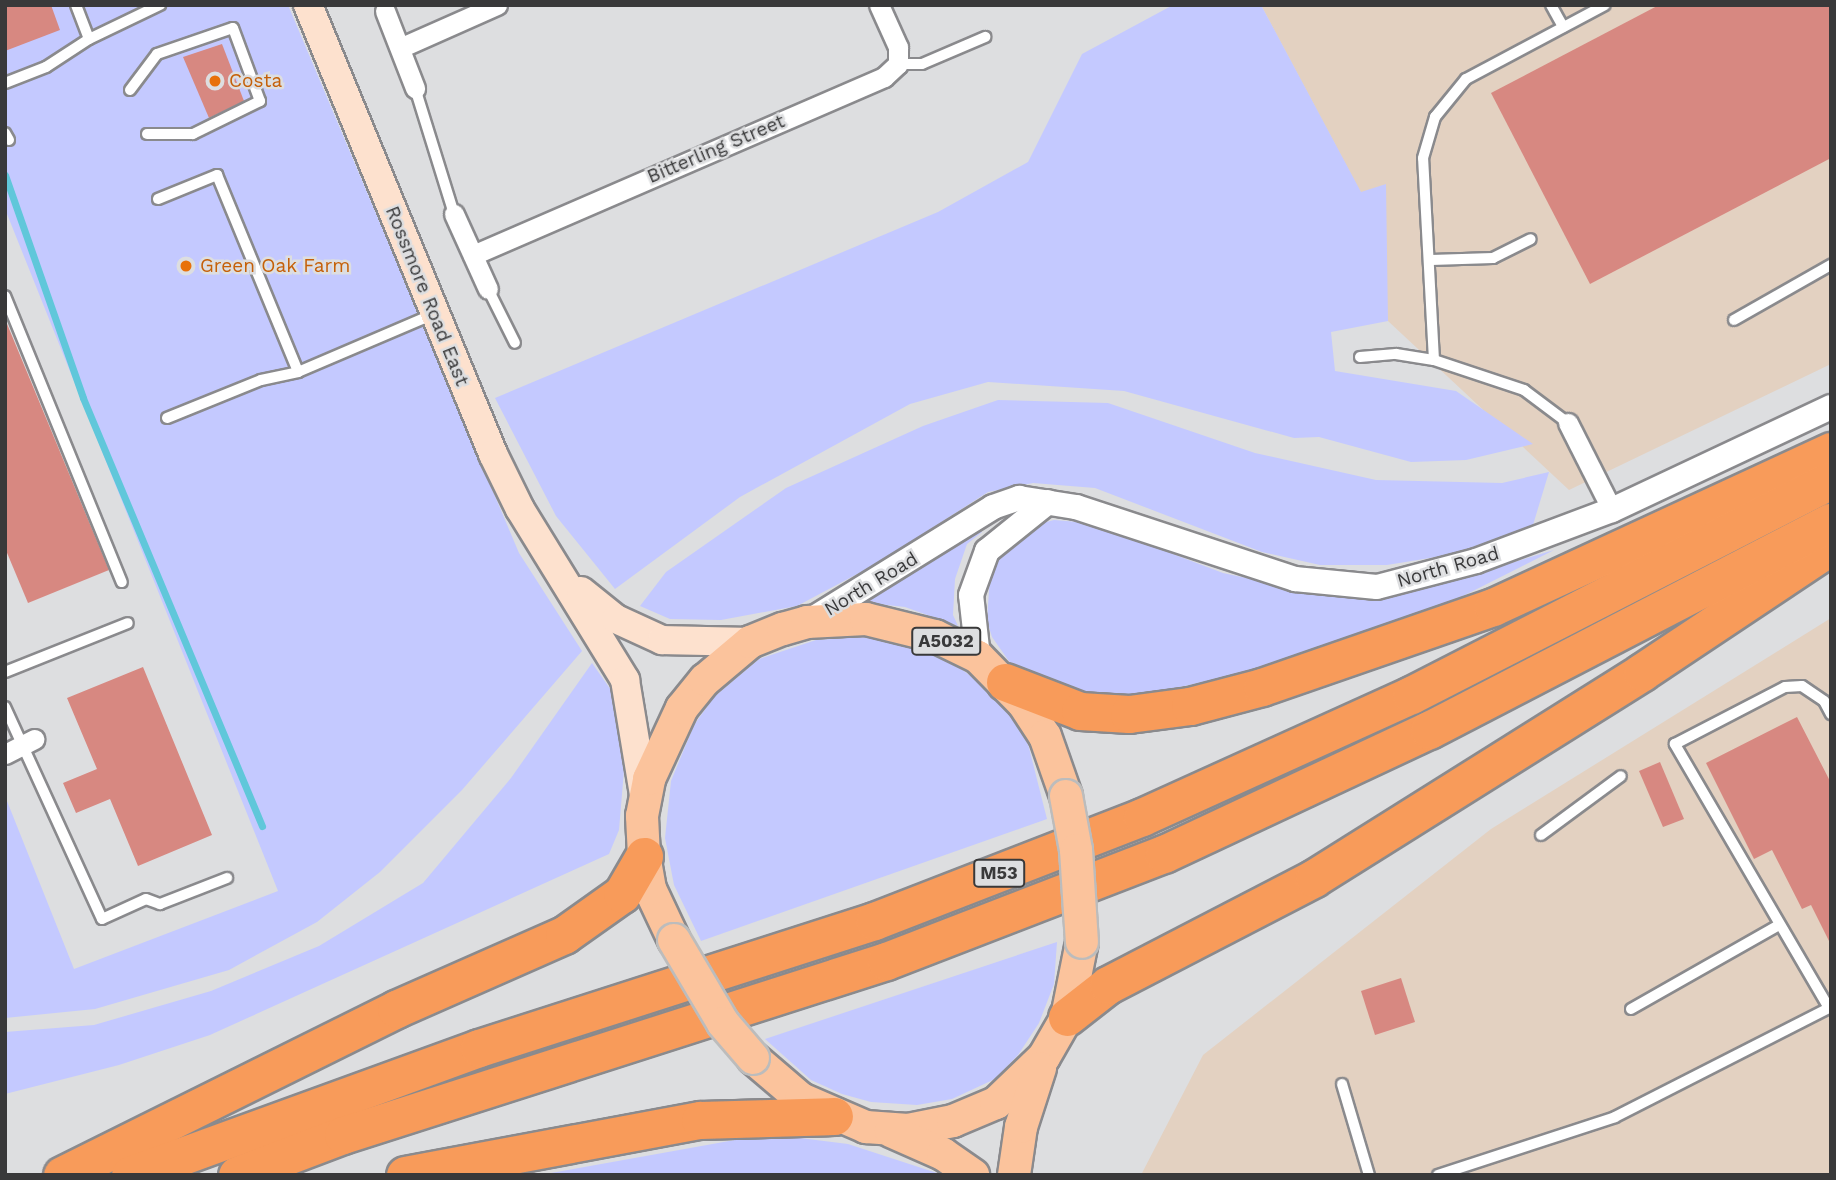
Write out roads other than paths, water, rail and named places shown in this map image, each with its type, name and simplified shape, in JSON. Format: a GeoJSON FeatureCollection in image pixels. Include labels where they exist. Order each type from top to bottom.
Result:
{"type":"FeatureCollection","features":[{"type":"Feature","properties":{"kind":"highway"},"geometry":{"type":"LineString","coordinates":[[1005,682],[1080,711],[1129,714],[1190,706],[1262,687],[1493,607],[1831,451]]}},
{"type":"Feature","properties":{"kind":"highway","name":"M53"},"geometry":{"type":"LineString","coordinates":[[130,1175],[479,1048],[874,921],[1142,817],[1411,695],[1831,480]]}},
{"type":"Feature","properties":{"kind":"highway","name":"M53"},"geometry":{"type":"LineString","coordinates":[[237,1175],[343,1135],[886,961],[1164,854],[1429,730],[1831,522]]}},
{"type":"Feature","properties":{"kind":"highway"},"geometry":{"type":"LineString","coordinates":[[1067,1017],[1108,985],[1314,878],[1643,672],[1831,546]]}},
{"type":"Feature","properties":{"kind":"highway"},"geometry":{"type":"LineString","coordinates":[[62,1175],[396,1009],[564,934],[622,894],[644,856]]}},
{"type":"Feature","properties":{"kind":"highway"},"geometry":{"type":"LineString","coordinates":[[405,1175],[700,1120],[834,1116]]}},
{"type":"Feature","properties":{"kind":"main road","name":"Rossmore Road East"},"geometry":{"type":"LineString","coordinates":[[308,5],[435,314],[520,509],[584,600],[616,662],[633,710],[644,795]]}},
{"type":"Feature","properties":{"kind":"main road","name":"Rossmore Road East"},"geometry":{"type":"LineString","coordinates":[[584,600],[640,632],[685,642],[750,642]]}},
{"type":"Feature","properties":{"kind":"main road","name":"A5032"},"geometry":{"type":"LineString","coordinates":[[973,1175],[943,1154],[886,1129],[834,1116],[801,1099],[753,1058],[723,1023],[674,940],[650,889],[644,856],[644,795],[682,708],[705,680],[750,642],[807,622],[866,619],[899,625],[978,657],[1005,682],[1045,736],[1066,796],[1076,850],[1082,942],[1067,1017],[1044,1057],[1021,1127],[1014,1175]]}},
{"type":"Feature","properties":{"kind":"main road","name":"A5032"},"geometry":{"type":"LineString","coordinates":[[886,1129],[908,1130],[953,1121],[996,1103],[1044,1057]]}},
{"type":"Feature","properties":{"kind":"street"},"geometry":{"type":"LineString","coordinates":[[401,47],[497,5]]}},
{"type":"Feature","properties":{"kind":"street"},"geometry":{"type":"LineString","coordinates":[[879,5],[898,47],[898,64]]}},
{"type":"Feature","properties":{"kind":"street"},"geometry":{"type":"LineString","coordinates":[[383,8],[401,47],[415,88]]}},
{"type":"Feature","properties":{"kind":"street","name":"Bitterling Street"},"geometry":{"type":"LineString","coordinates":[[473,255],[884,77],[898,64]]}},
{"type":"Feature","properties":{"kind":"street"},"geometry":{"type":"LineString","coordinates":[[454,214],[488,289]]}},
{"type":"Feature","properties":{"kind":"street","name":"North Road"},"geometry":{"type":"LineString","coordinates":[[807,622],[993,507],[1019,498],[1076,507],[1295,579],[1377,587],[1476,561],[1612,510],[1831,407]]}},
{"type":"Feature","properties":{"kind":"street"},"geometry":{"type":"LineString","coordinates":[[1567,423],[1612,510]]}},
{"type":"Feature","properties":{"kind":"street"},"geometry":{"type":"LineString","coordinates":[[978,657],[971,595],[979,569],[996,540],[1048,502]]}},
{"type":"Feature","properties":{"kind":"lane"},"geometry":{"type":"LineString","coordinates":[[76,5],[89,39]]}},
{"type":"Feature","properties":{"kind":"lane"},"geometry":{"type":"LineString","coordinates":[[5,83],[46,67],[89,39],[160,5]]}},
{"type":"Feature","properties":{"kind":"lane"},"geometry":{"type":"LineString","coordinates":[[1551,5],[1563,27]]}},
{"type":"Feature","properties":{"kind":"lane"},"geometry":{"type":"LineString","coordinates":[[1434,360],[1431,260],[1423,158],[1435,117],[1466,79],[1605,5]]}},
{"type":"Feature","properties":{"kind":"lane"},"geometry":{"type":"LineString","coordinates":[[130,90],[157,54],[233,28],[260,101],[193,134],[147,134]]}},
{"type":"Feature","properties":{"kind":"lane"},"geometry":{"type":"LineString","coordinates":[[898,64],[922,64],[985,37]]}},
{"type":"Feature","properties":{"kind":"lane"},"geometry":{"type":"LineString","coordinates":[[415,88],[454,214]]}},
{"type":"Feature","properties":{"kind":"lane"},"geometry":{"type":"LineString","coordinates":[[158,199],[217,175],[298,372]]}},
{"type":"Feature","properties":{"kind":"lane"},"geometry":{"type":"LineString","coordinates":[[1431,260],[1493,258],[1531,239]]}},
{"type":"Feature","properties":{"kind":"lane"},"geometry":{"type":"LineString","coordinates":[[1734,320],[1831,265]]}},
{"type":"Feature","properties":{"kind":"lane"},"geometry":{"type":"LineString","coordinates":[[488,289],[515,343]]}},
{"type":"Feature","properties":{"kind":"lane"},"geometry":{"type":"LineString","coordinates":[[5,296],[122,582]]}},
{"type":"Feature","properties":{"kind":"lane"},"geometry":{"type":"LineString","coordinates":[[167,418],[261,380],[298,372],[435,314]]}},
{"type":"Feature","properties":{"kind":"lane"},"geometry":{"type":"LineString","coordinates":[[1360,357],[1396,354],[1434,360],[1524,390],[1567,423]]}},
{"type":"Feature","properties":{"kind":"lane"},"geometry":{"type":"LineString","coordinates":[[5,672],[128,624]]}},
{"type":"Feature","properties":{"kind":"lane"},"geometry":{"type":"LineString","coordinates":[[1438,1175],[1615,1117],[1830,1008],[1675,744],[1784,687],[1802,687],[1824,701],[1831,714]]}},
{"type":"Feature","properties":{"kind":"lane"},"geometry":{"type":"LineString","coordinates":[[5,706],[20,746],[102,919],[146,899],[160,904],[227,878]]}},
{"type":"Feature","properties":{"kind":"lane"},"geometry":{"type":"LineString","coordinates":[[1541,835],[1621,776]]}},
{"type":"Feature","properties":{"kind":"lane"},"geometry":{"type":"LineString","coordinates":[[1630,1009],[1779,925]]}},
{"type":"Feature","properties":{"kind":"lane"},"geometry":{"type":"LineString","coordinates":[[1342,1084],[1368,1175]]}},
{"type":"Feature","properties":{"kind":"waterway"},"geometry":{"type":"LineString","coordinates":[[5,175],[83,398],[262,826]]}},
{"type":"Feature","properties":{"kind":"place","name":"Costa"},"geometry":{"type":"Point","coordinates":[215,81]}},
{"type":"Feature","properties":{"kind":"place","name":"Green Oak Farm"},"geometry":{"type":"Point","coordinates":[186,266]}}]}
